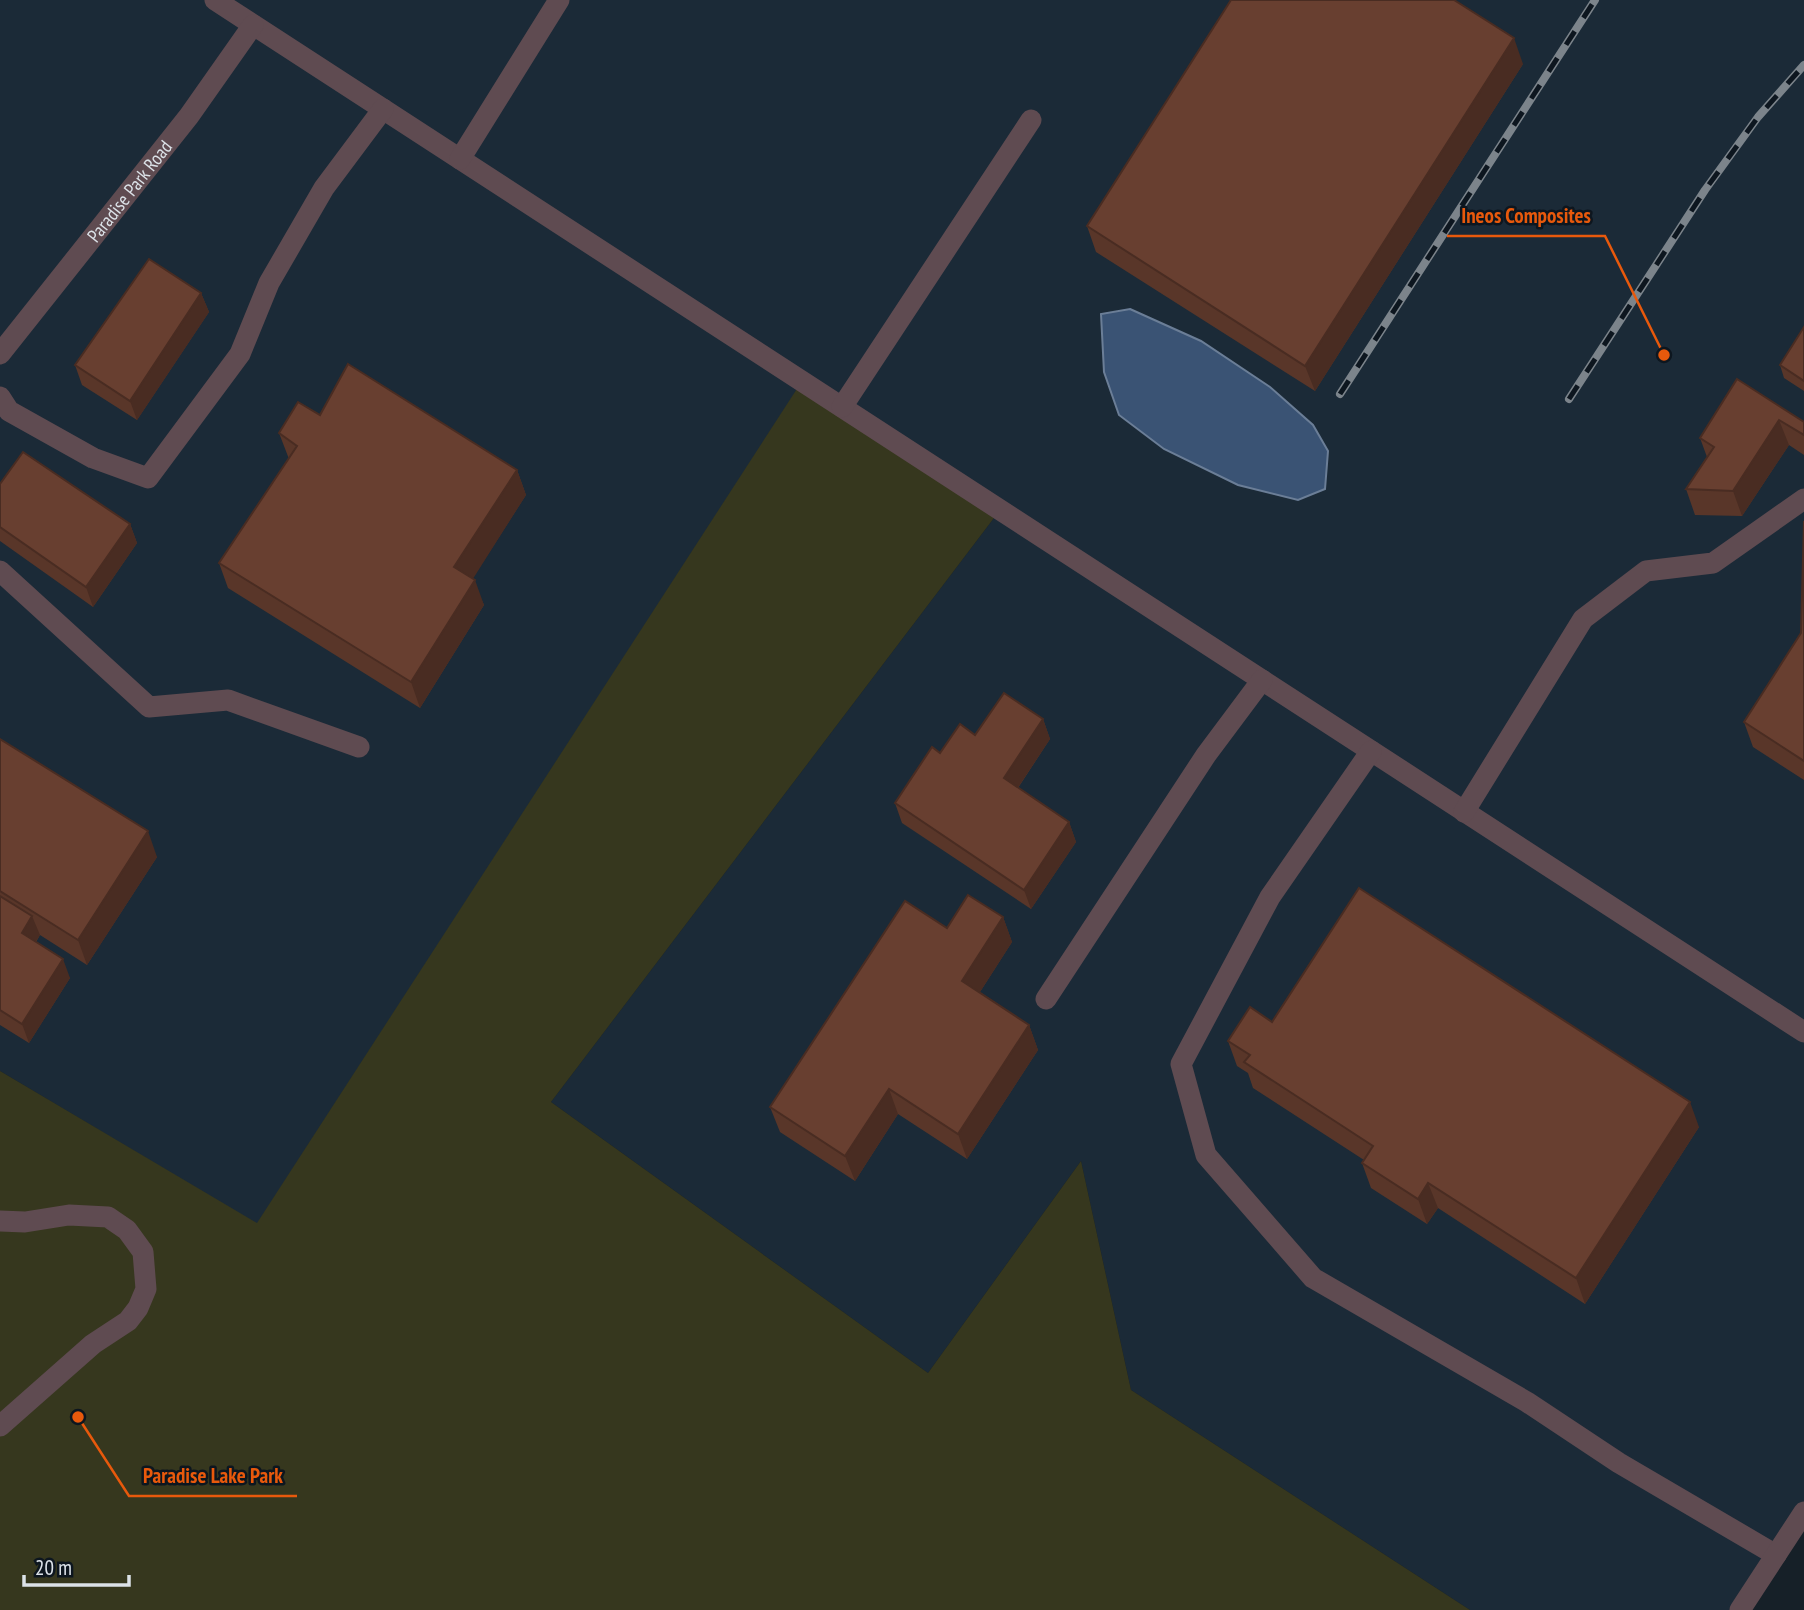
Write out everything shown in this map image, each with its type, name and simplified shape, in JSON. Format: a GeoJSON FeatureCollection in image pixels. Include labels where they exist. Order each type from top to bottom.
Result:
{"type":"FeatureCollection","features":[{"type":"Feature","properties":{"kind":"street"},"geometry":{"type":"LineString","coordinates":[[215,0],[1804,1032]]}},
{"type":"Feature","properties":{"kind":"street"},"geometry":{"type":"LineString","coordinates":[[460,159],[559,0]]}},
{"type":"Feature","properties":{"kind":"street","name":"Paradise Park Road"},"geometry":{"type":"LineString","coordinates":[[0,354],[189,116],[253,25]]}},
{"type":"Feature","properties":{"kind":"street"},"geometry":{"type":"LineString","coordinates":[[0,397],[9,411],[93,458],[148,478],[240,354],[275,271],[324,188],[383,109]]}},
{"type":"Feature","properties":{"kind":"street"},"geometry":{"type":"LineString","coordinates":[[842,407],[1031,120]]}},
{"type":"Feature","properties":{"kind":"street"},"geometry":{"type":"LineString","coordinates":[[1464,811],[1583,619],[1646,571],[1713,563],[1804,499]]}},
{"type":"Feature","properties":{"kind":"street"},"geometry":{"type":"LineString","coordinates":[[0,570],[149,707],[228,700],[359,747]]}},
{"type":"Feature","properties":{"kind":"street"},"geometry":{"type":"LineString","coordinates":[[1045,999],[1206,755],[1262,680]]}},
{"type":"Feature","properties":{"kind":"street"},"geometry":{"type":"LineString","coordinates":[[1371,751],[1270,897],[1181,1064],[1206,1155],[1313,1278],[1527,1402],[1619,1463],[1776,1555]]}},
{"type":"Feature","properties":{"kind":"street"},"geometry":{"type":"LineString","coordinates":[[0,1221],[25,1222],[69,1215],[108,1217],[127,1230],[143,1252],[146,1289],[138,1308],[128,1321],[93,1344],[0,1426]]}},
{"type":"Feature","properties":{"kind":"street"},"geometry":{"type":"LineString","coordinates":[[1740,1610],[1804,1512]]}},
{"type":"Feature","properties":{"kind":"shaded area"},"geometry":{"type":"Polygon","coordinates":[[[0,0],[1804,0],[1804,1512],[1740,1610],[1470,1610],[1131,1390],[1081,1161],[928,1373],[551,1102],[1000,510],[802,382],[257,1224],[0,1071],[0,0]]]}},
{"type":"Feature","properties":{"kind":"green space"},"geometry":{"type":"Polygon","coordinates":[[[802,381],[1000,510],[551,1102],[928,1373],[1081,1161],[1131,1390],[1470,1610],[0,1610],[0,1071],[257,1223],[802,381]]]}},
{"type":"Feature","properties":{"kind":"water"},"geometry":{"type":"Polygon","coordinates":[[[1130,309],[1201,341],[1270,387],[1313,425],[1328,451],[1325,489],[1298,500],[1238,485],[1164,449],[1119,415],[1104,372],[1101,314],[1130,309]]]}},
{"type":"Feature","properties":{"kind":"building"},"geometry":{"type":"Polygon","coordinates":[[[1231,0],[1454,0],[1514,38],[1305,366],[1087,226],[1231,0]]]}},
{"type":"Feature","properties":{"kind":"building"},"geometry":{"type":"Polygon","coordinates":[[[149,259],[201,293],[130,401],[75,365],[149,259]]]}},
{"type":"Feature","properties":{"kind":"building"},"geometry":{"type":"Polygon","coordinates":[[[1804,327],[1804,381],[1780,365],[1804,327]]]}},
{"type":"Feature","properties":{"kind":"building"},"geometry":{"type":"Polygon","coordinates":[[[348,364],[517,470],[454,567],[475,580],[411,682],[219,563],[297,446],[279,433],[298,402],[320,415],[348,364]]]}},
{"type":"Feature","properties":{"kind":"building"},"geometry":{"type":"Polygon","coordinates":[[[1737,379],[1804,422],[1804,435],[1779,420],[1733,491],[1686,489],[1714,447],[1700,438],[1737,379]]]}},
{"type":"Feature","properties":{"kind":"building"},"geometry":{"type":"Polygon","coordinates":[[[23,452],[130,524],[86,587],[0,527],[0,484],[23,452]]]}},
{"type":"Feature","properties":{"kind":"building"},"geometry":{"type":"Polygon","coordinates":[[[1804,521],[1804,761],[1744,722],[1801,633],[1804,521]]]}},
{"type":"Feature","properties":{"kind":"building"},"geometry":{"type":"Polygon","coordinates":[[[1004,693],[1043,719],[1004,778],[1069,822],[1024,890],[895,803],[932,747],[940,753],[960,724],[975,735],[1004,693]]]}},
{"type":"Feature","properties":{"kind":"building"},"geometry":{"type":"Polygon","coordinates":[[[0,739],[148,831],[78,940],[0,891],[0,739]]]}},
{"type":"Feature","properties":{"kind":"building"},"geometry":{"type":"Polygon","coordinates":[[[1359,888],[1690,1102],[1576,1278],[1428,1183],[1418,1199],[1362,1163],[1373,1146],[1244,1062],[1250,1055],[1228,1041],[1250,1007],[1272,1022],[1359,888]]]}},
{"type":"Feature","properties":{"kind":"building"},"geometry":{"type":"Polygon","coordinates":[[[968,895],[1003,917],[962,981],[1029,1025],[958,1134],[889,1089],[845,1156],[770,1107],[905,901],[947,928],[968,895]]]}},
{"type":"Feature","properties":{"kind":"building"},"geometry":{"type":"Polygon","coordinates":[[[0,896],[32,916],[22,933],[63,959],[22,1024],[0,1010],[0,896]]]}},
{"type":"Feature","properties":{"kind":"railway"},"geometry":{"type":"LineString","coordinates":[[1340,394],[1595,0]]}},
{"type":"Feature","properties":{"kind":"railway"},"geometry":{"type":"LineString","coordinates":[[1569,399],[1705,190],[1758,117],[1804,65]]}},
{"type":"Feature","properties":{"kind":"place","name":"Ineos Composites"},"geometry":{"type":"Point","coordinates":[1664,355]}},
{"type":"Feature","properties":{"kind":"place","name":"Paradise Lake Park"},"geometry":{"type":"Point","coordinates":[78,1417]}}]}
